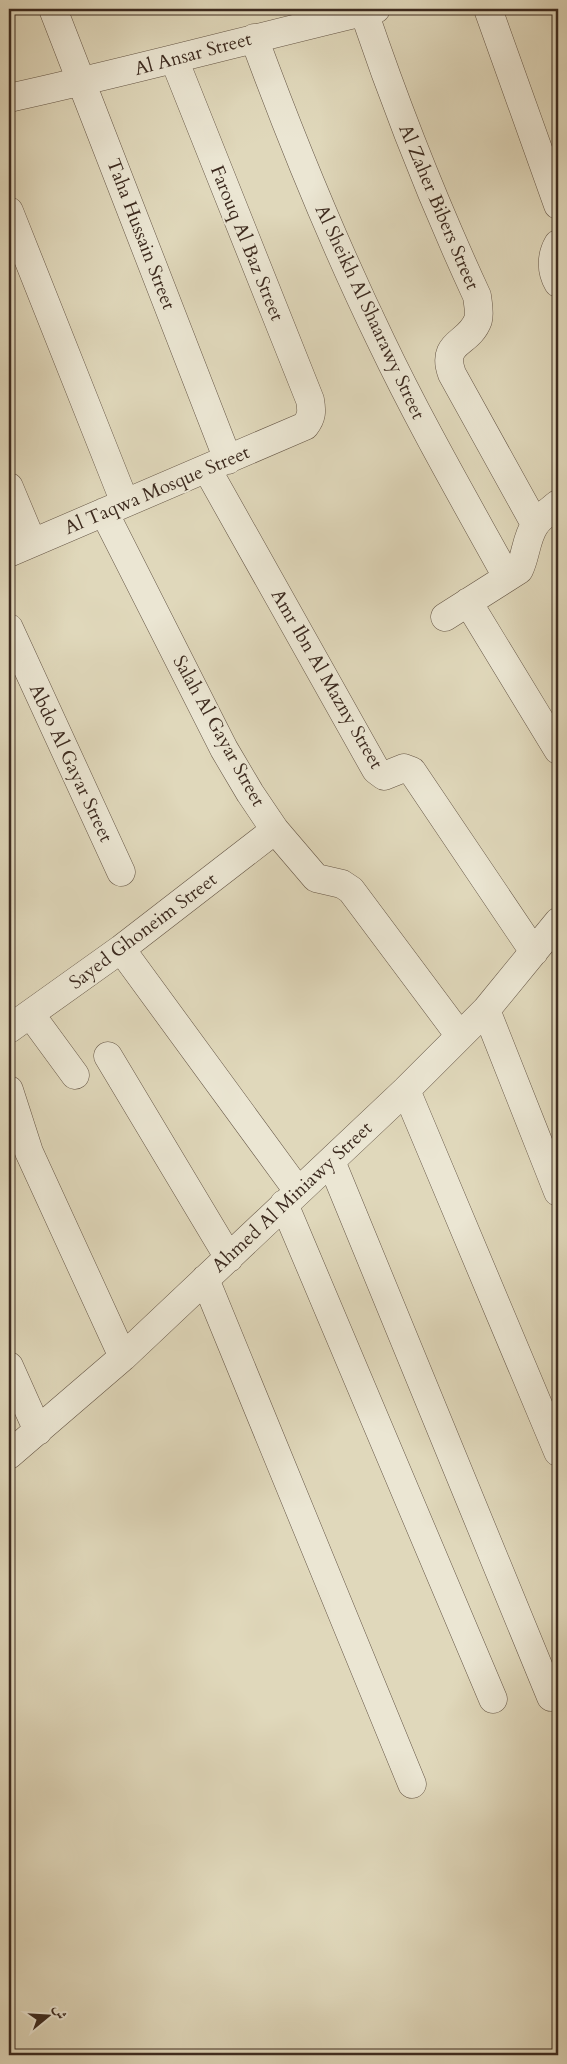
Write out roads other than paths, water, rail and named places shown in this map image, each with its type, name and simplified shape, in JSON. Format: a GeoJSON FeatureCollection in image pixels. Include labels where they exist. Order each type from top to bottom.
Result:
{"type":"FeatureCollection","features":[{"type":"Feature","properties":{"kind":"street","name":"Taha Hussain Street"},"geometry":{"type":"LineString","coordinates":[[54,9],[218,464]]}},
{"type":"Feature","properties":{"kind":"street"},"geometry":{"type":"LineString","coordinates":[[488,9],[558,205]]}},
{"type":"Feature","properties":{"kind":"street","name":"Al Ansar Street"},"geometry":{"type":"LineString","coordinates":[[9,98],[81,82],[370,10]]}},
{"type":"Feature","properties":{"kind":"street","name":"Al Zaher Bibers Street"},"geometry":{"type":"LineString","coordinates":[[370,10],[390,87],[418,162],[477,296],[479,318],[474,328],[453,348],[448,362],[452,374],[535,524]]}},
{"type":"Feature","properties":{"kind":"street","name":"Al Sheikh Al Shaarawy Street"},"geometry":{"type":"LineString","coordinates":[[254,38],[296,150],[335,243],[377,333],[431,440],[507,577]]}},
{"type":"Feature","properties":{"kind":"street","name":"Farouq Al Baz Street"},"geometry":{"type":"LineString","coordinates":[[174,59],[310,400],[311,420],[305,426]]}},
{"type":"Feature","properties":{"kind":"street","name":"Salah Al Gayar Street"},"geometry":{"type":"LineString","coordinates":[[9,211],[115,508],[224,749],[275,830],[316,878],[342,884],[351,890],[460,1036]]}},
{"type":"Feature","properties":{"kind":"street"},"geometry":{"type":"LineString","coordinates":[[558,244],[552,260],[554,276],[558,284]]}},
{"type":"Feature","properties":{"kind":"street","name":"Al Taqwa Mosque Street"},"geometry":{"type":"LineString","coordinates":[[20,548],[305,426]]}},
{"type":"Feature","properties":{"kind":"street","name":"Amr Ibn Al Mazny Street"},"geometry":{"type":"LineString","coordinates":[[218,464],[376,770],[384,776],[404,768],[412,771],[534,952]]}},
{"type":"Feature","properties":{"kind":"street"},"geometry":{"type":"LineString","coordinates":[[9,487],[20,548]]}},
{"type":"Feature","properties":{"kind":"street"},"geometry":{"type":"LineString","coordinates":[[558,504],[535,524],[528,540],[525,558],[519,570],[457,610],[558,750]]}},
{"type":"Feature","properties":{"kind":"street","name":"Abdo Al Gayar Street"},"geometry":{"type":"LineString","coordinates":[[9,628],[121,872]]}},
{"type":"Feature","properties":{"kind":"street","name":"Sayed Ghoneim Street"},"geometry":{"type":"LineString","coordinates":[[20,1022],[121,949],[275,830]]}},
{"type":"Feature","properties":{"kind":"street","name":"Ahmed Al Miniawy Street"},"geometry":{"type":"LineString","coordinates":[[9,1455],[123,1357],[406,1090],[486,1010],[534,952],[557,928]]}},
{"type":"Feature","properties":{"kind":"street"},"geometry":{"type":"LineString","coordinates":[[121,949],[291,1197],[493,1699]]}},
{"type":"Feature","properties":{"kind":"street"},"geometry":{"type":"LineString","coordinates":[[486,1010],[558,1192]]}},
{"type":"Feature","properties":{"kind":"street"},"geometry":{"type":"LineString","coordinates":[[20,1022],[75,1075]]}},
{"type":"Feature","properties":{"kind":"street"},"geometry":{"type":"LineString","coordinates":[[108,1056],[228,1258]]}},
{"type":"Feature","properties":{"kind":"street"},"geometry":{"type":"LineString","coordinates":[[9,1090],[29,1152],[123,1357]]}},
{"type":"Feature","properties":{"kind":"street"},"geometry":{"type":"LineString","coordinates":[[406,1090],[558,1452]]}},
{"type":"Feature","properties":{"kind":"street"},"geometry":{"type":"LineString","coordinates":[[331,1161],[551,1697]]}},
{"type":"Feature","properties":{"kind":"street"},"geometry":{"type":"LineString","coordinates":[[205,1279],[412,1784]]}},
{"type":"Feature","properties":{"kind":"street"},"geometry":{"type":"LineString","coordinates":[[9,1366],[38,1431]]}}]}
